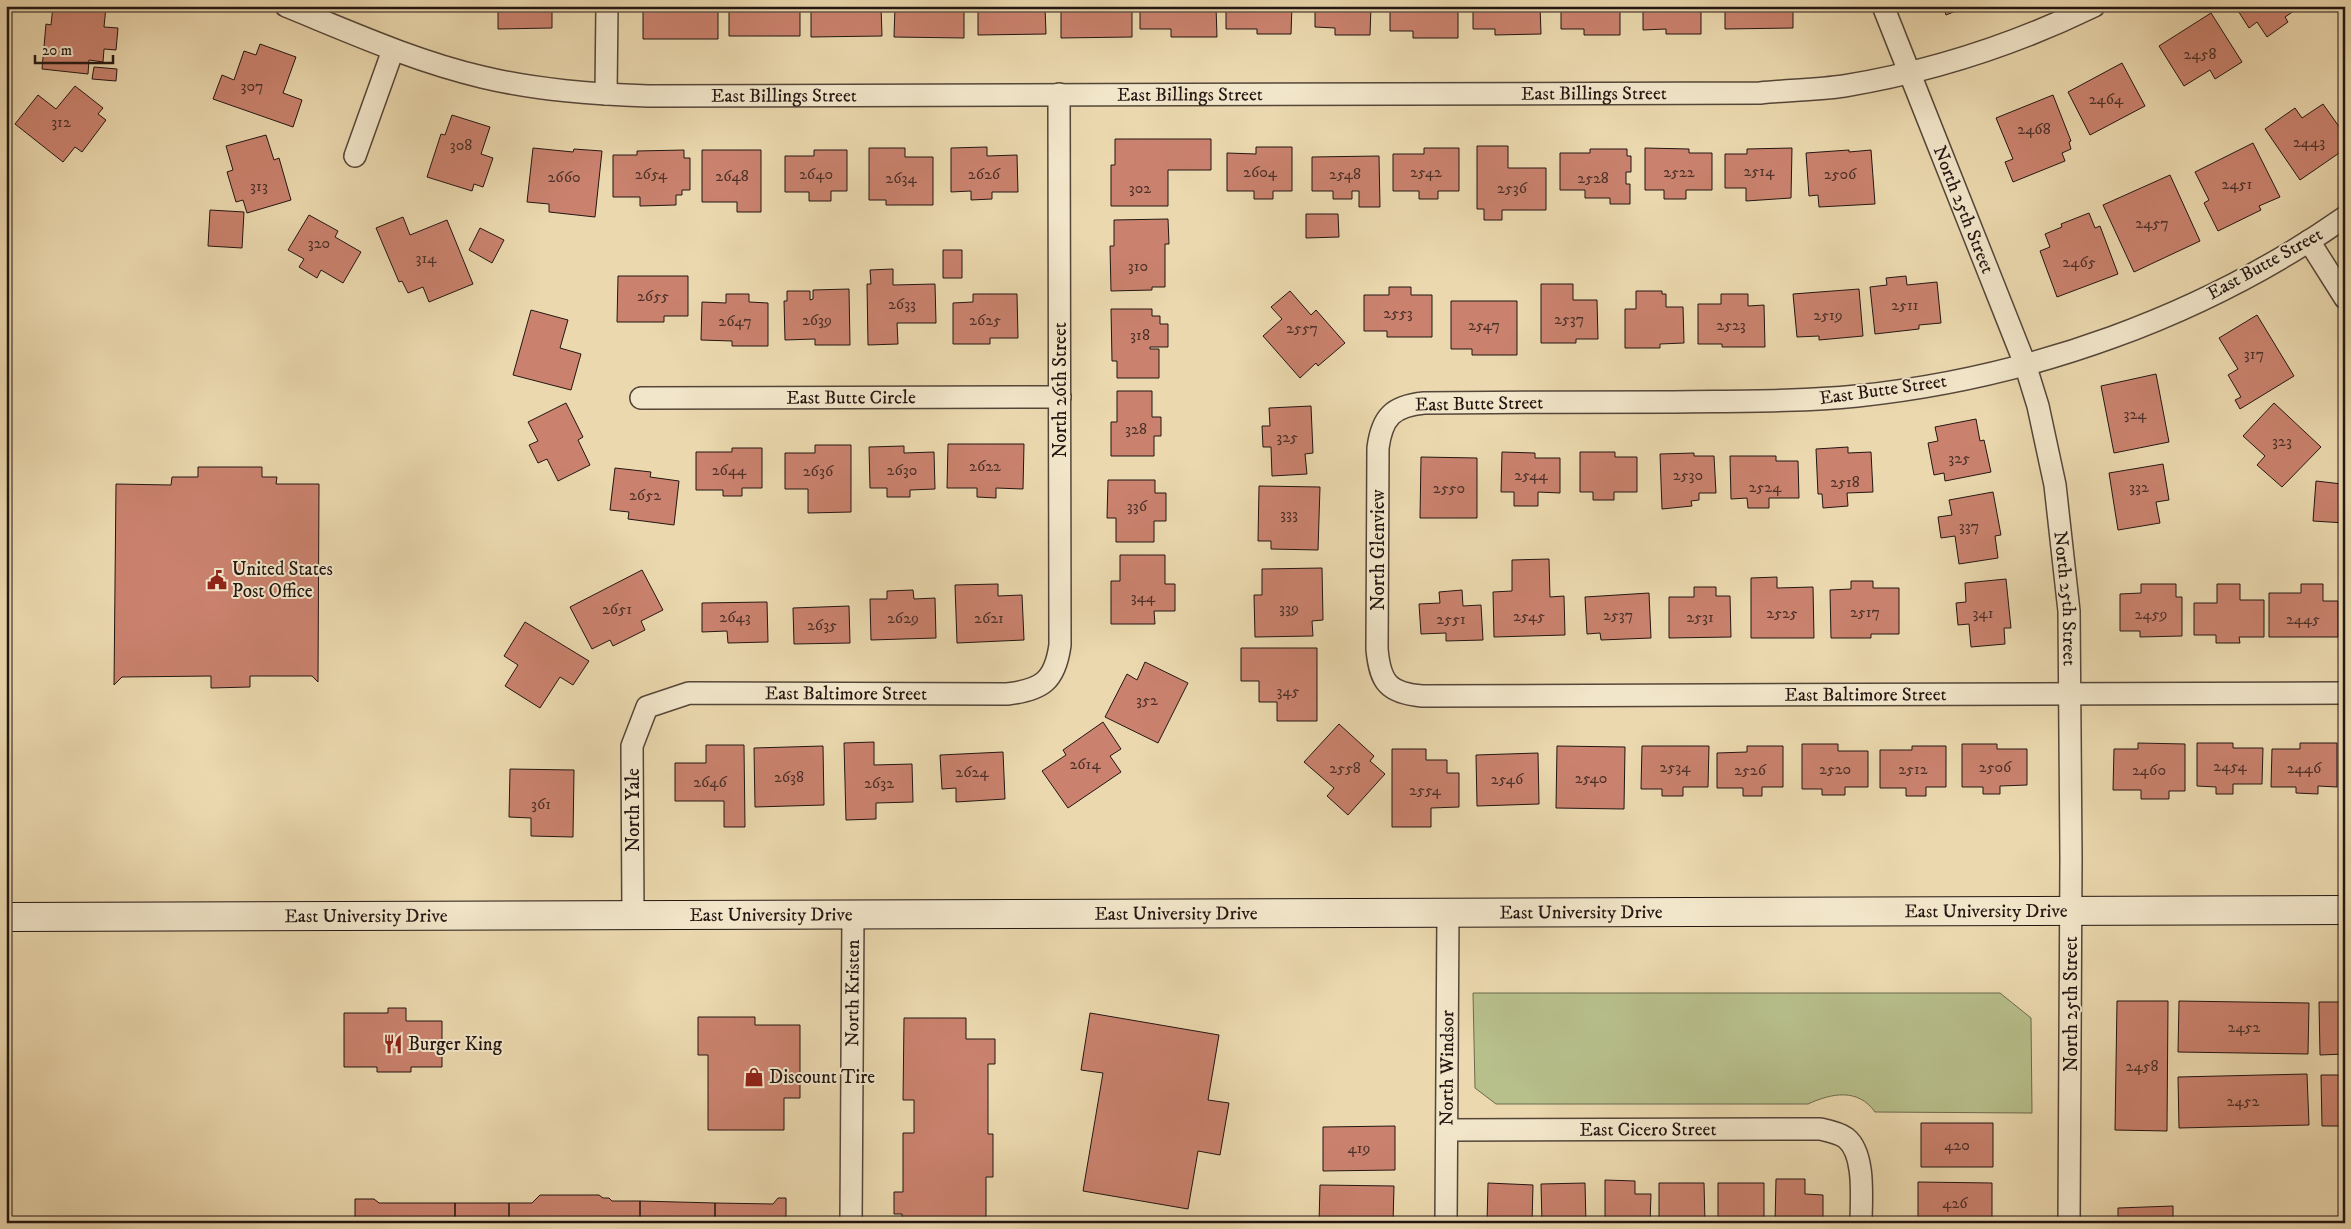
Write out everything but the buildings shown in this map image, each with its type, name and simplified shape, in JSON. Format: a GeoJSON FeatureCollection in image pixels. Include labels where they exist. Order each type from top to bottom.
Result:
{"type":"FeatureCollection","features":[{"type":"Feature","properties":{"kind":"main road","name":"East University Drive"},"geometry":{"type":"LineString","coordinates":[[6,917],[2345,910]]}},
{"type":"Feature","properties":{"kind":"street","name":"East Billings Street"},"geometry":{"type":"LineString","coordinates":[[286,6],[393,50],[482,77],[539,88],[606,94],[1760,93],[1843,86],[1910,72],[1995,47],[2063,21],[2094,6]]}},
{"type":"Feature","properties":{"kind":"street"},"geometry":{"type":"LineString","coordinates":[[606,94],[607,6]]}},
{"type":"Feature","properties":{"kind":"street","name":"North 25th Street"},"geometry":{"type":"LineString","coordinates":[[1883,6],[2025,364],[2043,430],[2061,525],[2069,611],[2071,694],[2070,1223]]}},
{"type":"Feature","properties":{"kind":"street"},"geometry":{"type":"LineString","coordinates":[[356,156],[393,50]]}},
{"type":"Feature","properties":{"kind":"street","name":"North 26th Street"},"geometry":{"type":"LineString","coordinates":[[1047,681],[1054,671],[1060,645],[1059,94]]}},
{"type":"Feature","properties":{"kind":"street","name":"East Butte Street"},"geometry":{"type":"LineString","coordinates":[[1389,415],[1400,408],[1424,402],[1785,401],[1858,396],[1940,383],[2025,364],[2108,339],[2180,310],[2278,259],[2345,217]]}},
{"type":"Feature","properties":{"kind":"street"},"geometry":{"type":"LineString","coordinates":[[2309,240],[2345,298]]}},
{"type":"Feature","properties":{"kind":"street","name":"East Butte Circle"},"geometry":{"type":"LineString","coordinates":[[641,398],[1060,397]]}},
{"type":"Feature","properties":{"kind":"street","name":"North Glenview"},"geometry":{"type":"LineString","coordinates":[[1388,685],[1381,674],[1377,649],[1379,437],[1389,415]]}},
{"type":"Feature","properties":{"kind":"street","name":"East Baltimore Street"},"geometry":{"type":"LineString","coordinates":[[647,707],[689,693],[1007,694],[1036,688],[1047,681]]}},
{"type":"Feature","properties":{"kind":"street","name":"East Baltimore Street"},"geometry":{"type":"LineString","coordinates":[[1388,685],[1397,691],[1422,696],[2345,693]]}},
{"type":"Feature","properties":{"kind":"street","name":"North Yale"},"geometry":{"type":"LineString","coordinates":[[633,915],[632,746],[647,707]]}},
{"type":"Feature","properties":{"kind":"street","name":"North Windsor"},"geometry":{"type":"LineString","coordinates":[[1446,1223],[1448,912]]}},
{"type":"Feature","properties":{"kind":"street","name":"North Kristen"},"geometry":{"type":"LineString","coordinates":[[851,1223],[853,914]]}},
{"type":"Feature","properties":{"kind":"street","name":"East Cicero Street"},"geometry":{"type":"LineString","coordinates":[[1447,1130],[1808,1128],[1835,1132],[1848,1139],[1859,1164],[1861,1223]]}},
{"type":"Feature","properties":{"kind":"green space"},"geometry":{"type":"Polygon","coordinates":[[[1473,993],[2000,993],[2031,1018],[2032,1113],[1875,1112],[1861,1099],[1844,1095],[1826,1097],[1808,1104],[1496,1104],[1475,1088],[1473,993]]]}},
{"type":"Feature","properties":{"kind":"place","name":"United States Post Office"},"geometry":{"type":"Point","coordinates":[217,580]}},
{"type":"Feature","properties":{"kind":"place","name":"Burger King"},"geometry":{"type":"Point","coordinates":[393,1044]}},
{"type":"Feature","properties":{"kind":"place","name":"Discount Tire"},"geometry":{"type":"Point","coordinates":[754,1077]}}]}
